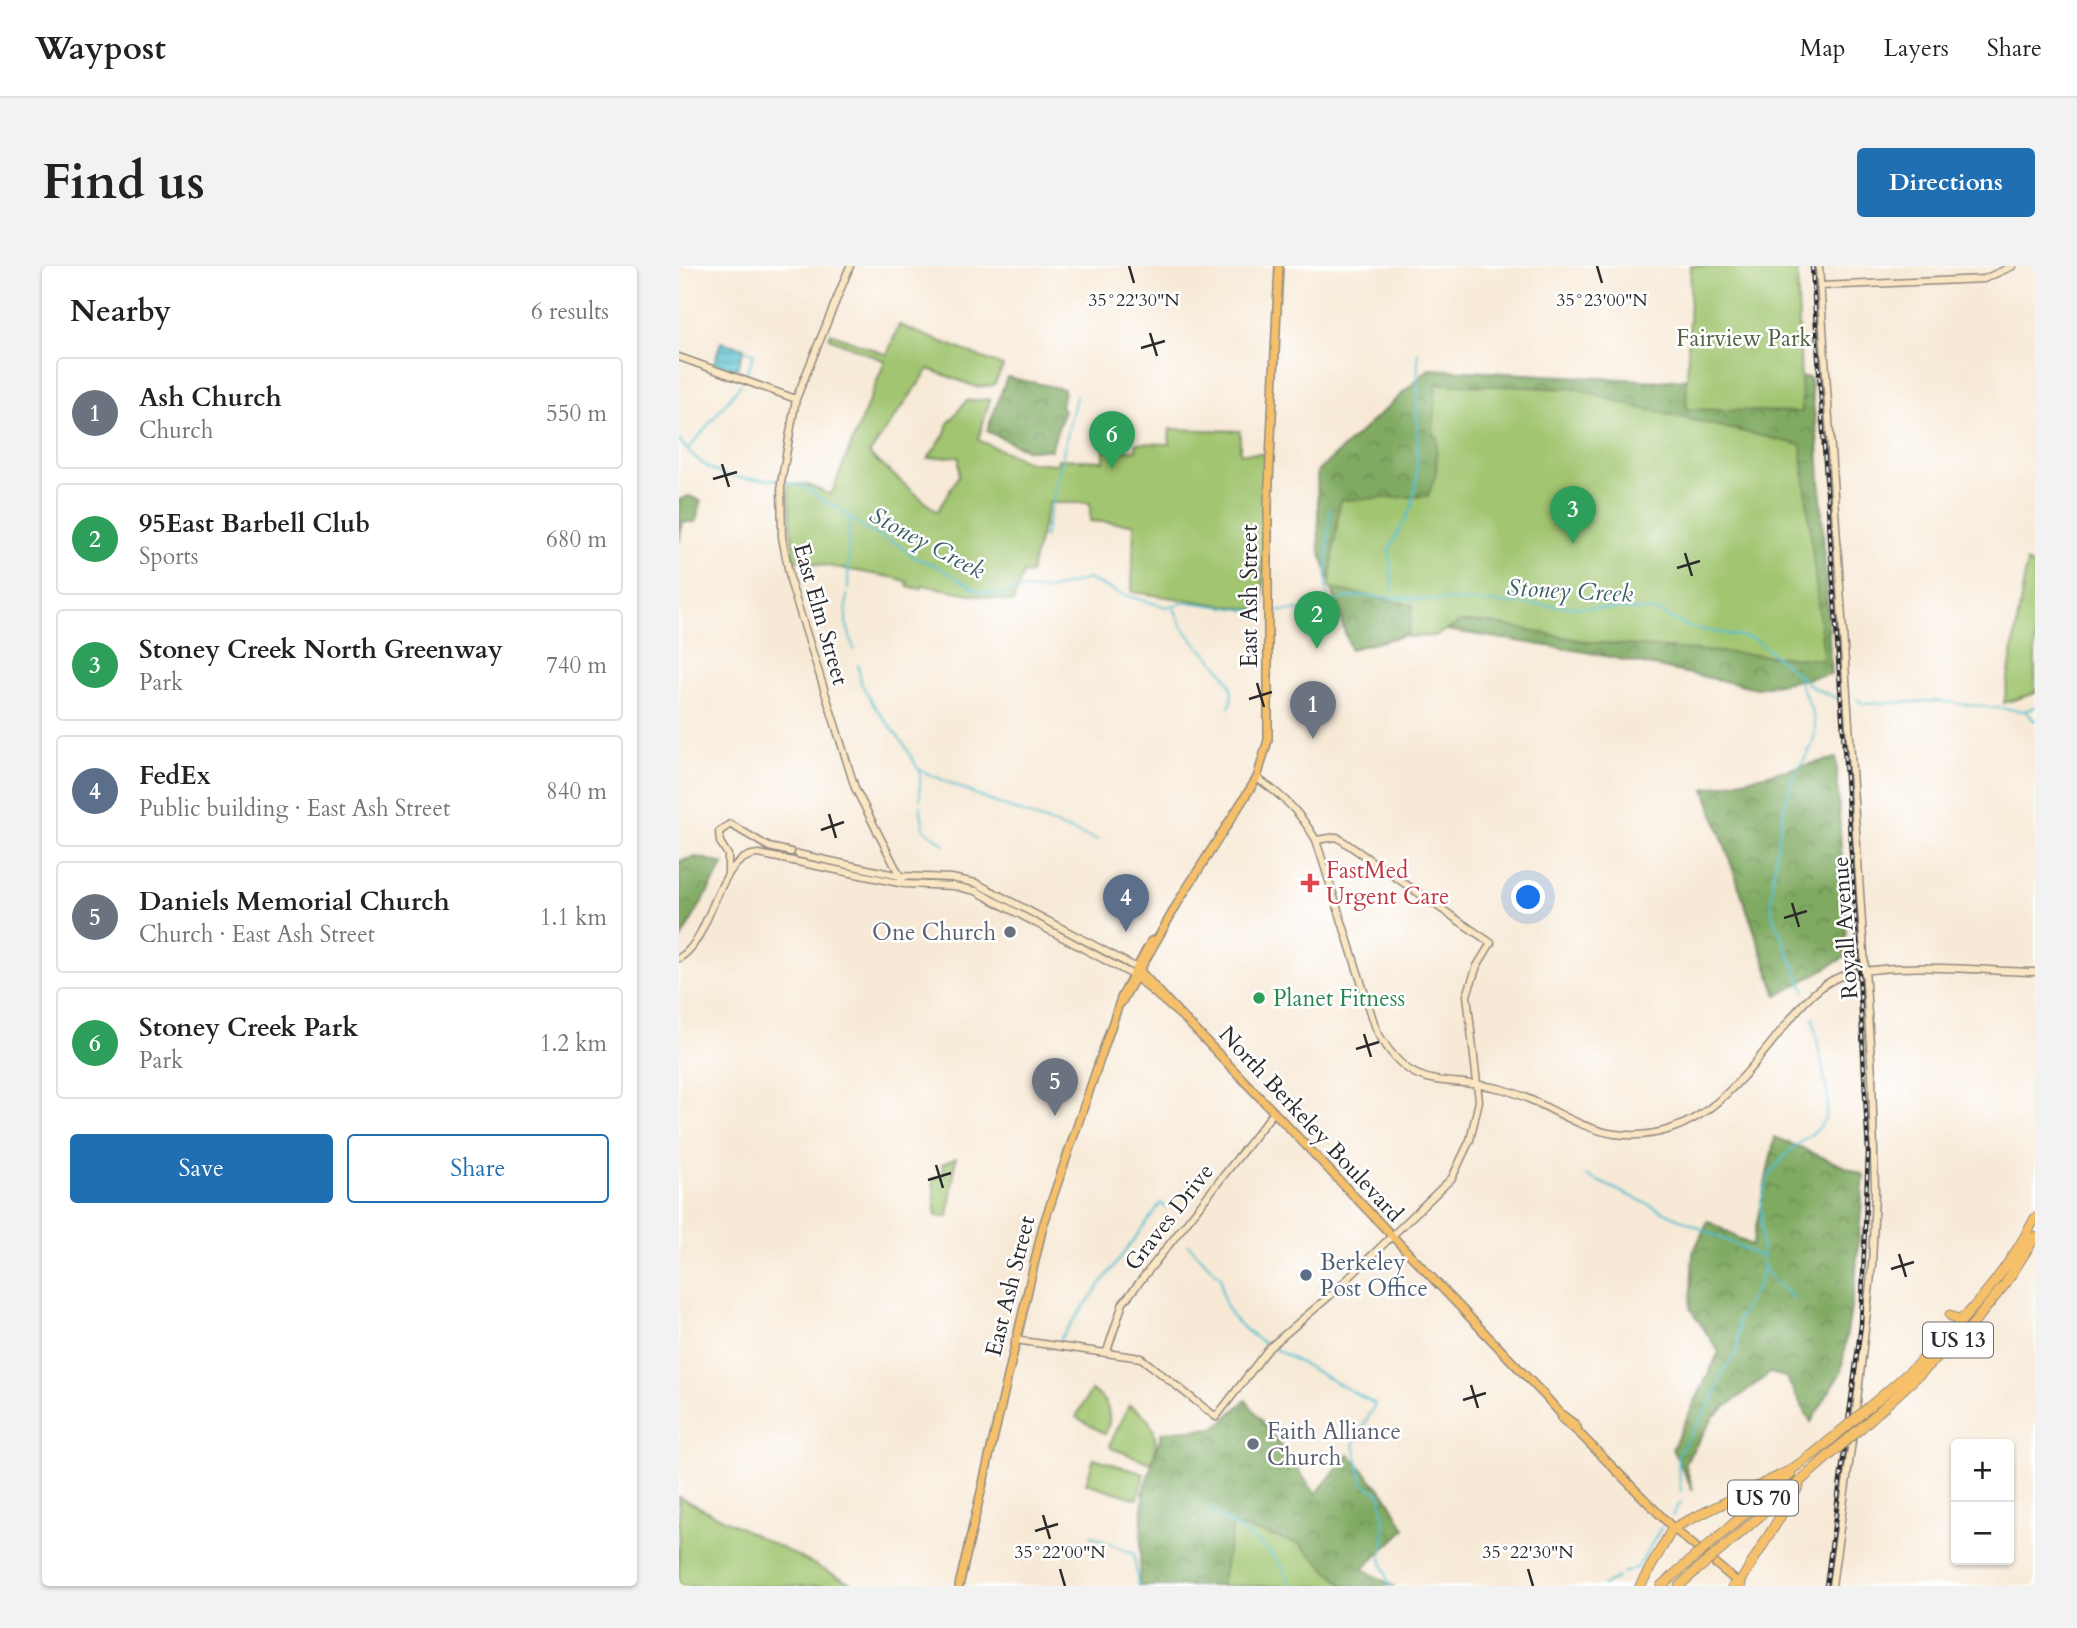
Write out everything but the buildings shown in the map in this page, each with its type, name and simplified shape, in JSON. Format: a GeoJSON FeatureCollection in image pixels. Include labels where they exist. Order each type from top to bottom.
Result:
{"type":"FeatureCollection","features":[{"type":"Feature","properties":{"kind":"highway","name":"US 13"},"geometry":{"type":"LineString","coordinates":[[1673,1528],[1791,1470],[1834,1437],[1971,1311],[1997,1279],[2035,1218]]}},
{"type":"Feature","properties":{"kind":"highway","name":"US 13"},"geometry":{"type":"LineString","coordinates":[[1738,1585],[1794,1493],[1811,1472],[1969,1329],[2006,1283],[2035,1237]]}},
{"type":"Feature","properties":{"kind":"highway","name":"US 70"},"geometry":{"type":"LineString","coordinates":[[1661,1586],[1816,1452]]}},
{"type":"Feature","properties":{"kind":"highway","name":"US 70"},"geometry":{"type":"LineString","coordinates":[[1679,1586],[1811,1472]]}},
{"type":"Feature","properties":{"kind":"highway"},"geometry":{"type":"LineString","coordinates":[[1640,1586],[1673,1528]]}},
{"type":"Feature","properties":{"kind":"main road","name":"East Ash Street"},"geometry":{"type":"LineString","coordinates":[[1136,972],[1149,958],[1157,939],[1257,778],[1268,740],[1268,503],[1279,266]]}},
{"type":"Feature","properties":{"kind":"main road","name":"East Ash Street"},"geometry":{"type":"LineString","coordinates":[[960,1586],[1015,1340],[1044,1226],[1121,1003],[1150,941],[1157,939]]}},
{"type":"Feature","properties":{"kind":"main road"},"geometry":{"type":"LineString","coordinates":[[1149,958],[1148,970],[1154,983]]}},
{"type":"Feature","properties":{"kind":"main road","name":"North Berkeley Boulevard"},"geometry":{"type":"LineString","coordinates":[[1136,972],[1154,983],[1177,1012]]}},
{"type":"Feature","properties":{"kind":"main road","name":"North Berkeley Boulevard"},"geometry":{"type":"LineString","coordinates":[[1136,972],[1561,1414],[1562,1419],[1673,1528],[1738,1585]]}},
{"type":"Feature","properties":{"kind":"street","name":"East Elm Street"},"geometry":{"type":"LineString","coordinates":[[850,266],[796,399],[782,473],[780,509],[791,584],[855,788],[904,884]]}},
{"type":"Feature","properties":{"kind":"street","name":"Royall Avenue"},"geometry":{"type":"LineString","coordinates":[[1819,266],[1866,970],[1875,1192],[1871,1266],[1858,1396],[1832,1586]]}},
{"type":"Feature","properties":{"kind":"street"},"geometry":{"type":"LineString","coordinates":[[1820,286],[1984,279],[2013,266]]}},
{"type":"Feature","properties":{"kind":"street"},"geometry":{"type":"LineString","coordinates":[[679,357],[796,399]]}},
{"type":"Feature","properties":{"kind":"street"},"geometry":{"type":"LineString","coordinates":[[1257,778],[1294,806],[1316,841],[1376,1029],[1386,1048],[1408,1068],[1425,1077],[1447,1084],[1502,1089],[1582,1124],[1614,1134],[1646,1134],[1680,1127],[1709,1111],[1735,1087],[1801,1006],[1827,983],[1866,970],[2035,972]]}},
{"type":"Feature","properties":{"kind":"street"},"geometry":{"type":"LineString","coordinates":[[728,875],[728,855],[719,842],[719,832],[730,824],[769,847],[900,876],[951,878],[985,887],[1136,972]]}},
{"type":"Feature","properties":{"kind":"street"},"geometry":{"type":"LineString","coordinates":[[1015,1340],[1107,1351],[1141,1358],[1216,1417],[1269,1348],[1452,1178],[1476,1122],[1479,1085],[1467,995],[1478,965],[1491,943],[1337,837],[1316,841]]}},
{"type":"Feature","properties":{"kind":"street"},"geometry":{"type":"LineString","coordinates":[[679,958],[695,943],[728,875],[745,857],[759,854],[904,884],[954,886],[991,896],[1136,972]]}},
{"type":"Feature","properties":{"kind":"street","name":"Graves Drive"},"geometry":{"type":"LineString","coordinates":[[1107,1351],[1123,1303],[1273,1113]]}},
{"type":"Feature","properties":{"kind":"green space","name":"Fairview Park"},"geometry":{"type":"Polygon","coordinates":[[[1691,266],[1797,266],[1802,412],[1686,409],[1691,266]]]}},
{"type":"Feature","properties":{"kind":"green space"},"geometry":{"type":"Polygon","coordinates":[[[899,325],[1003,366],[994,385],[976,387],[929,369],[869,454],[937,512],[959,475],[959,456],[928,458],[945,434],[947,425],[966,401],[990,399],[978,440],[1028,462],[1057,464],[1058,459],[1104,461],[1104,449],[1136,450],[1137,443],[1169,444],[1170,429],[1240,431],[1240,453],[1265,454],[1263,611],[1132,592],[1134,524],[1090,521],[1090,503],[1049,503],[1030,574],[1023,573],[1013,602],[923,585],[921,589],[907,586],[908,582],[896,578],[793,560],[788,483],[808,485],[831,495],[885,361],[829,338],[831,333],[887,355],[899,325]]]}},
{"type":"Feature","properties":{"kind":"green space"},"geometry":{"type":"Polygon","coordinates":[[[1429,369],[1661,381],[1761,371],[1810,378],[1818,444],[1831,674],[1757,688],[1586,652],[1434,628],[1350,649],[1319,547],[1317,472],[1429,369]]]}},
{"type":"Feature","properties":{"kind":"green space"},"geometry":{"type":"Polygon","coordinates":[[[1007,377],[1064,389],[1061,407],[1064,410],[1051,450],[1026,450],[987,431],[1007,377]]]}},
{"type":"Feature","properties":{"kind":"green space"},"geometry":{"type":"Polygon","coordinates":[[[1436,384],[1578,389],[1631,406],[1801,445],[1824,660],[1589,642],[1487,622],[1461,622],[1435,636],[1407,637],[1413,605],[1329,588],[1340,500],[1428,496],[1436,473],[1437,437],[1433,436],[1436,384]]]}},
{"type":"Feature","properties":{"kind":"green space"},"geometry":{"type":"Polygon","coordinates":[[[689,496],[701,501],[696,522],[682,522],[679,543],[679,500],[689,496]]]}},
{"type":"Feature","properties":{"kind":"green space"},"geometry":{"type":"Polygon","coordinates":[[[2027,562],[2035,567],[2035,693],[2004,703],[2027,562]]]}},
{"type":"Feature","properties":{"kind":"green space"},"geometry":{"type":"Polygon","coordinates":[[[1836,758],[1847,956],[1777,996],[1705,789],[1836,758]]]}},
{"type":"Feature","properties":{"kind":"green space"},"geometry":{"type":"Polygon","coordinates":[[[697,857],[724,864],[679,942],[679,861],[697,857]]]}},
{"type":"Feature","properties":{"kind":"green space"},"geometry":{"type":"Polygon","coordinates":[[[1775,1137],[1864,1175],[1855,1282],[1841,1372],[1811,1422],[1786,1377],[1770,1373],[1714,1416],[1685,1463],[1693,1490],[1672,1449],[1719,1352],[1690,1308],[1693,1253],[1708,1221],[1752,1246],[1775,1137]]]}},
{"type":"Feature","properties":{"kind":"green space"},"geometry":{"type":"Polygon","coordinates":[[[956,1158],[948,1217],[936,1216],[933,1178],[944,1176],[942,1164],[956,1158]]]}},
{"type":"Feature","properties":{"kind":"green space"},"geometry":{"type":"Polygon","coordinates":[[[1091,1390],[1102,1398],[1108,1409],[1109,1421],[1105,1434],[1076,1417],[1091,1390]]]}},
{"type":"Feature","properties":{"kind":"green space"},"geometry":{"type":"Polygon","coordinates":[[[1246,1400],[1316,1494],[1349,1454],[1388,1498],[1405,1529],[1363,1569],[1393,1586],[1139,1586],[1143,1493],[1162,1432],[1215,1428],[1246,1400]]]}},
{"type":"Feature","properties":{"kind":"green space"},"geometry":{"type":"Polygon","coordinates":[[[1129,1405],[1144,1416],[1153,1429],[1156,1445],[1151,1463],[1111,1448],[1110,1444],[1129,1405]]]}},
{"type":"Feature","properties":{"kind":"green space"},"geometry":{"type":"Polygon","coordinates":[[[1094,1458],[1144,1474],[1137,1499],[1086,1483],[1094,1458]]]}},
{"type":"Feature","properties":{"kind":"green space"},"geometry":{"type":"Polygon","coordinates":[[[679,1497],[857,1586],[679,1586],[679,1497]]]}},
{"type":"Feature","properties":{"kind":"green space"},"geometry":{"type":"Polygon","coordinates":[[[1233,1525],[1300,1544],[1344,1586],[1221,1586],[1233,1525]]]}},
{"type":"Feature","properties":{"kind":"water"},"geometry":{"type":"Polygon","coordinates":[[[721,342],[744,348],[737,369],[714,363],[721,342]]]}},
{"type":"Feature","properties":{"kind":"waterway"},"geometry":{"type":"LineString","coordinates":[[745,350],[754,354],[746,374]]}},
{"type":"Feature","properties":{"kind":"waterway"},"geometry":{"type":"LineString","coordinates":[[1393,590],[1389,550],[1412,506],[1417,477],[1418,352]]}},
{"type":"Feature","properties":{"kind":"waterway"},"geometry":{"type":"LineString","coordinates":[[688,450],[741,384]]}},
{"type":"Feature","properties":{"kind":"waterway"},"geometry":{"type":"LineString","coordinates":[[1044,538],[1076,396]]}},
{"type":"Feature","properties":{"kind":"waterway","name":"Stoney Creek"},"geometry":{"type":"LineString","coordinates":[[679,440],[702,463],[723,474],[780,480]]}},
{"type":"Feature","properties":{"kind":"waterway","name":"Stoney Creek"},"geometry":{"type":"LineString","coordinates":[[785,481],[809,489],[822,500],[840,508],[865,530],[900,545],[913,557],[935,565],[979,591],[1001,595],[1023,589],[1048,590],[1088,579],[1121,594],[1167,607],[1187,602],[1262,612]]}},
{"type":"Feature","properties":{"kind":"waterway"},"geometry":{"type":"LineString","coordinates":[[1329,606],[1326,586],[1330,509]]}},
{"type":"Feature","properties":{"kind":"waterway"},"geometry":{"type":"LineString","coordinates":[[848,589],[849,517]]}},
{"type":"Feature","properties":{"kind":"waterway"},"geometry":{"type":"LineString","coordinates":[[847,595],[846,622],[854,650]]}},
{"type":"Feature","properties":{"kind":"waterway","name":"Stoney Creek"},"geometry":{"type":"LineString","coordinates":[[1274,611],[1322,610],[1343,598],[1361,596],[1657,611],[1688,627],[1755,639],[1814,688],[1843,701]]}},
{"type":"Feature","properties":{"kind":"waterway"},"geometry":{"type":"LineString","coordinates":[[1174,608],[1187,633],[1226,676],[1232,697],[1229,708]]}},
{"type":"Feature","properties":{"kind":"waterway"},"geometry":{"type":"LineString","coordinates":[[858,665],[861,683],[875,707],[904,744],[918,769],[993,802],[1097,840]]}},
{"type":"Feature","properties":{"kind":"waterway"},"geometry":{"type":"LineString","coordinates":[[1797,675],[1811,710],[1815,731],[1812,745],[1794,777],[1787,797],[1771,901],[1773,917],[1805,991]]}},
{"type":"Feature","properties":{"kind":"waterway","name":"Stoney Creek"},"geometry":{"type":"LineString","coordinates":[[1857,699],[1864,704],[1936,701],[2024,711],[2035,707]]}},
{"type":"Feature","properties":{"kind":"waterway"},"geometry":{"type":"LineString","coordinates":[[2025,711],[2035,721]]}},
{"type":"Feature","properties":{"kind":"waterway"},"geometry":{"type":"LineString","coordinates":[[920,770],[920,799]]}},
{"type":"Feature","properties":{"kind":"waterway"},"geometry":{"type":"LineString","coordinates":[[920,805],[924,829],[945,845]]}},
{"type":"Feature","properties":{"kind":"waterway"},"geometry":{"type":"LineString","coordinates":[[1681,1491],[1677,1455],[1712,1402],[1725,1368],[1738,1352],[1738,1320],[1760,1281],[1761,1201],[1769,1175],[1788,1152],[1819,1128],[1826,1116],[1828,1097],[1813,1018]]}},
{"type":"Feature","properties":{"kind":"waterway"},"geometry":{"type":"LineString","coordinates":[[1585,1175],[1762,1257]]}},
{"type":"Feature","properties":{"kind":"waterway"},"geometry":{"type":"LineString","coordinates":[[1059,1340],[1161,1203],[1166,1208]]}},
{"type":"Feature","properties":{"kind":"waterway"},"geometry":{"type":"LineString","coordinates":[[1188,1244],[1221,1278],[1224,1301],[1233,1317],[1265,1344]]}},
{"type":"Feature","properties":{"kind":"waterway"},"geometry":{"type":"LineString","coordinates":[[1763,1264],[1770,1278],[1794,1298]]}},
{"type":"Feature","properties":{"kind":"waterway"},"geometry":{"type":"LineString","coordinates":[[1275,1349],[1375,1404],[1354,1444],[1363,1483],[1381,1495],[1385,1534],[1381,1560],[1390,1586]]}},
{"type":"Feature","properties":{"kind":"waterway"},"geometry":{"type":"LineString","coordinates":[[1672,1516],[1681,1502]]}},
{"type":"Feature","properties":{"kind":"waterway"},"geometry":{"type":"LineString","coordinates":[[1207,1508],[1267,1550],[1285,1572],[1291,1586]]}},
{"type":"Feature","properties":{"kind":"waterway"},"geometry":{"type":"LineString","coordinates":[[1623,1573],[1638,1567],[1661,1528]]}},
{"type":"Feature","properties":{"kind":"waterway"},"geometry":{"type":"LineString","coordinates":[[1091,1536],[1134,1554],[1138,1586]]}},
{"type":"Feature","properties":{"kind":"waterway"},"geometry":{"type":"LineString","coordinates":[[1603,1586],[1618,1577]]}},
{"type":"Feature","properties":{"kind":"railway"},"geometry":{"type":"LineString","coordinates":[[1812,266],[1859,972],[1868,1153],[1861,1325],[1826,1586]]}},
{"type":"Feature","properties":{"kind":"place","name":"Stoney Creek Park"},"geometry":{"type":"Point","coordinates":[1112,469]}},
{"type":"Feature","properties":{"kind":"place","name":"Stoney Creek North Greenway"},"geometry":{"type":"Point","coordinates":[1573,544]}},
{"type":"Feature","properties":{"kind":"place","name":"95East Barbell Club"},"geometry":{"type":"Point","coordinates":[1317,649]}},
{"type":"Feature","properties":{"kind":"place","name":"Ash Church"},"geometry":{"type":"Point","coordinates":[1313,739]}},
{"type":"Feature","properties":{"kind":"place","name":"FastMed Urgent Care"},"geometry":{"type":"Point","coordinates":[1310,883]}},
{"type":"Feature","properties":{"kind":"place","name":"One Church"},"geometry":{"type":"Point","coordinates":[1010,932]}},
{"type":"Feature","properties":{"kind":"place","name":"FedEx"},"geometry":{"type":"Point","coordinates":[1126,932]}},
{"type":"Feature","properties":{"kind":"place","name":"Planet Fitness"},"geometry":{"type":"Point","coordinates":[1259,998]}},
{"type":"Feature","properties":{"kind":"place","name":"Daniels Memorial Church"},"geometry":{"type":"Point","coordinates":[1055,1116]}},
{"type":"Feature","properties":{"kind":"place","name":"Berkeley Post Office"},"geometry":{"type":"Point","coordinates":[1306,1275]}},
{"type":"Feature","properties":{"kind":"place","name":"Faith Alliance Church"},"geometry":{"type":"Point","coordinates":[1253,1444]}}]}
